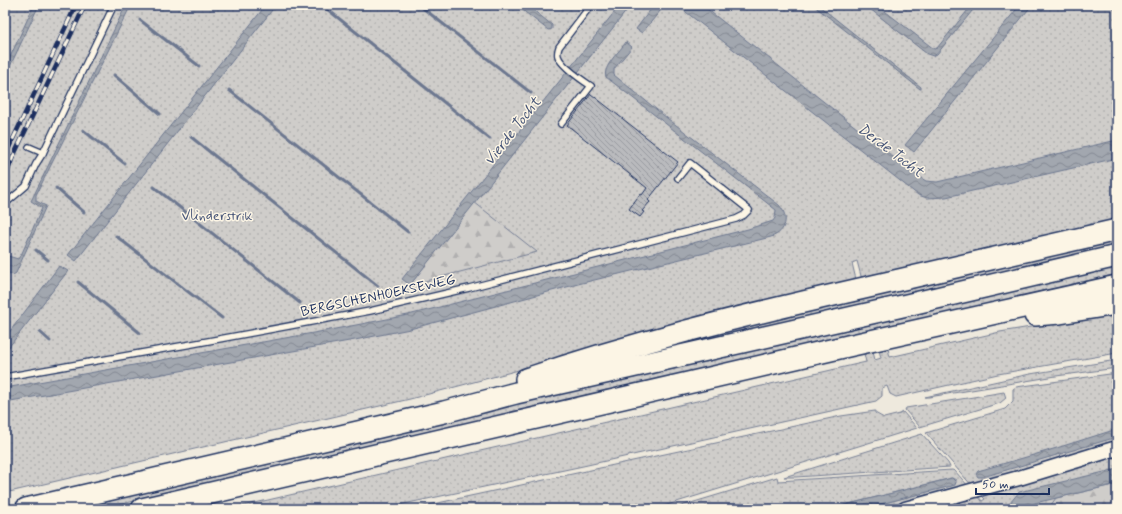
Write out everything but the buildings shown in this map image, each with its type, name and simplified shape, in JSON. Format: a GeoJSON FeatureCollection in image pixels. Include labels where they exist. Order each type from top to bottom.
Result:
{"type":"FeatureCollection","features":[{"type":"Feature","properties":{"kind":"highway"},"geometry":{"type":"LineString","coordinates":[[444,412],[527,378],[652,339],[769,310],[1117,230]]}},
{"type":"Feature","properties":{"kind":"highway"},"geometry":{"type":"LineString","coordinates":[[26,509],[444,412],[516,393],[1117,256]]}},
{"type":"Feature","properties":{"kind":"highway"},"geometry":{"type":"LineString","coordinates":[[142,509],[971,318],[1117,286]]}},
{"type":"Feature","properties":{"kind":"highway"},"geometry":{"type":"LineString","coordinates":[[971,318],[1060,313],[1117,304]]}},
{"type":"Feature","properties":{"kind":"street"},"geometry":{"type":"LineString","coordinates":[[904,509],[1019,478],[1117,448]]}},
{"type":"Feature","properties":{"kind":"lane"},"geometry":{"type":"LineString","coordinates":[[5,204],[26,186],[114,5]]}},
{"type":"Feature","properties":{"kind":"lane"},"geometry":{"type":"LineString","coordinates":[[561,124],[591,86],[565,66],[558,57],[559,47],[591,5]]}},
{"type":"Feature","properties":{"kind":"lane"},"geometry":{"type":"LineString","coordinates":[[29,147],[43,153]]}},
{"type":"Feature","properties":{"kind":"lane","name":"BERGSCHENHOEKSEWEG"},"geometry":{"type":"LineString","coordinates":[[5,376],[184,345],[398,305],[736,219],[744,215],[749,210],[690,163],[678,178]]}},
{"type":"Feature","properties":{"kind":"green space","name":"Vlinderstrik"},"geometry":{"type":"Polygon","coordinates":[[[5,5],[1117,5],[1117,220],[870,276],[874,293],[1117,237],[1117,274],[883,328],[890,357],[1000,332],[1117,313],[1117,353],[998,374],[896,397],[890,394],[887,386],[882,388],[882,396],[876,401],[380,509],[229,509],[866,362],[859,333],[100,509],[63,509],[683,345],[609,360],[651,331],[515,371],[410,399],[5,493],[5,5]],[[857,261],[852,263],[860,296],[866,295],[857,261]],[[874,330],[868,331],[875,360],[881,358],[874,330]]]}},
{"type":"Feature","properties":{"kind":"green space"},"geometry":{"type":"Polygon","coordinates":[[[474,202],[537,252],[410,285],[474,202]]]}},
{"type":"Feature","properties":{"kind":"green space"},"geometry":{"type":"Polygon","coordinates":[[[1117,360],[1117,368],[925,397],[1030,374],[1117,360]]]}},
{"type":"Feature","properties":{"kind":"green space"},"geometry":{"type":"Polygon","coordinates":[[[1117,373],[1117,443],[973,487],[926,433],[1005,409],[1013,401],[1013,389],[1016,387],[1117,373]]]}},
{"type":"Feature","properties":{"kind":"green space"},"geometry":{"type":"Polygon","coordinates":[[[1004,392],[1006,398],[1000,403],[920,427],[905,410],[906,408],[1004,392]]]}},
{"type":"Feature","properties":{"kind":"green space"},"geometry":{"type":"Polygon","coordinates":[[[875,411],[875,413],[884,418],[903,412],[917,428],[654,509],[410,509],[841,416],[875,411]]]}},
{"type":"Feature","properties":{"kind":"green space"},"geometry":{"type":"Polygon","coordinates":[[[922,434],[950,467],[784,477],[922,434]]]}},
{"type":"Feature","properties":{"kind":"green space"},"geometry":{"type":"Polygon","coordinates":[[[1117,453],[1117,509],[925,509],[978,496],[982,501],[985,499],[981,495],[1117,453]]]}},
{"type":"Feature","properties":{"kind":"green space"},"geometry":{"type":"Polygon","coordinates":[[[955,471],[969,487],[885,509],[861,509],[954,485],[956,480],[952,478],[829,509],[671,509],[777,477],[778,481],[955,471]]]}},
{"type":"Feature","properties":{"kind":"green space"},"geometry":{"type":"Polygon","coordinates":[[[1117,484],[1117,509],[1048,509],[1056,498],[1117,484]]]}},
{"type":"Feature","properties":{"kind":"water"},"geometry":{"type":"Polygon","coordinates":[[[34,5],[39,5],[5,77],[5,68],[34,5]]]}},
{"type":"Feature","properties":{"kind":"water"},"geometry":{"type":"Polygon","coordinates":[[[126,5],[131,5],[36,195],[36,201],[46,206],[16,273],[13,275],[5,271],[5,255],[18,259],[22,253],[42,208],[31,201],[126,5]]]}},
{"type":"Feature","properties":{"kind":"water"},"geometry":{"type":"Polygon","coordinates":[[[266,5],[276,5],[76,261],[68,255],[266,5]]]}},
{"type":"Feature","properties":{"kind":"water"},"geometry":{"type":"Polygon","coordinates":[[[516,5],[527,5],[552,25],[552,29],[548,30],[516,5]]]}},
{"type":"Feature","properties":{"kind":"water"},"geometry":{"type":"Polygon","coordinates":[[[620,5],[631,5],[410,285],[402,279],[620,5]]]}},
{"type":"Feature","properties":{"kind":"water"},"geometry":{"type":"Polygon","coordinates":[[[654,5],[665,5],[642,33],[636,29],[654,5]]]}},
{"type":"Feature","properties":{"kind":"water"},"geometry":{"type":"Polygon","coordinates":[[[677,5],[702,5],[916,175],[926,181],[937,182],[1117,140],[1117,158],[946,197],[927,198],[918,195],[677,5]]]}},
{"type":"Feature","properties":{"kind":"water"},"geometry":{"type":"Polygon","coordinates":[[[813,5],[818,5],[921,87],[921,89],[920,89],[813,5]]]}},
{"type":"Feature","properties":{"kind":"water"},"geometry":{"type":"Polygon","coordinates":[[[865,5],[877,5],[934,49],[937,48],[972,5],[977,5],[937,54],[933,56],[927,54],[865,5]]]}},
{"type":"Feature","properties":{"kind":"water"},"geometry":{"type":"Polygon","coordinates":[[[1020,5],[1032,5],[914,152],[905,145],[1020,5]]]}},
{"type":"Feature","properties":{"kind":"water"},"geometry":{"type":"Polygon","coordinates":[[[626,42],[632,47],[614,69],[614,75],[779,205],[785,219],[785,224],[780,232],[771,237],[578,284],[410,329],[5,402],[5,388],[408,315],[748,229],[773,221],[776,210],[606,77],[605,73],[609,64],[626,42]]]}},
{"type":"Feature","properties":{"kind":"water"},"geometry":{"type":"Polygon","coordinates":[[[59,266],[68,271],[5,352],[5,338],[59,266]]]}},
{"type":"Feature","properties":{"kind":"water"},"geometry":{"type":"Polygon","coordinates":[[[1117,429],[1117,437],[983,477],[978,477],[976,474],[978,471],[1117,429]]]}},
{"type":"Feature","properties":{"kind":"water"},"geometry":{"type":"Polygon","coordinates":[[[1117,469],[1117,484],[1035,503],[1028,509],[1005,509],[1019,492],[1117,469]]]}},
{"type":"Feature","properties":{"kind":"water"},"geometry":{"type":"Polygon","coordinates":[[[952,478],[956,482],[955,485],[861,509],[829,509],[952,478]]]}},
{"type":"Feature","properties":{"kind":"waterway","name":"Vierde Tocht"},"geometry":{"type":"LineString","coordinates":[[322,5],[490,139]]}},
{"type":"Feature","properties":{"kind":"waterway","name":"Vierde Tocht"},"geometry":{"type":"LineString","coordinates":[[419,5],[531,93]]}},
{"type":"Feature","properties":{"kind":"waterway"},"geometry":{"type":"LineString","coordinates":[[1112,5],[1117,9]]}},
{"type":"Feature","properties":{"kind":"waterway"},"geometry":{"type":"LineString","coordinates":[[140,20],[199,66]]}},
{"type":"Feature","properties":{"kind":"waterway"},"geometry":{"type":"LineString","coordinates":[[114,75],[160,114]]}},
{"type":"Feature","properties":{"kind":"waterway"},"geometry":{"type":"LineString","coordinates":[[229,90],[408,232]]}},
{"type":"Feature","properties":{"kind":"waterway"},"geometry":{"type":"LineString","coordinates":[[83,130],[124,163]]}},
{"type":"Feature","properties":{"kind":"waterway"},"geometry":{"type":"LineString","coordinates":[[191,137],[378,286]]}},
{"type":"Feature","properties":{"kind":"waterway"},"geometry":{"type":"LineString","coordinates":[[154,187],[300,303]]}},
{"type":"Feature","properties":{"kind":"waterway"},"geometry":{"type":"LineString","coordinates":[[56,188],[84,212]]}},
{"type":"Feature","properties":{"kind":"waterway"},"geometry":{"type":"LineString","coordinates":[[116,236],[222,318]]}},
{"type":"Feature","properties":{"kind":"waterway"},"geometry":{"type":"LineString","coordinates":[[36,250],[48,260]]}},
{"type":"Feature","properties":{"kind":"waterway"},"geometry":{"type":"LineString","coordinates":[[78,282],[140,333]]}},
{"type":"Feature","properties":{"kind":"waterway"},"geometry":{"type":"LineString","coordinates":[[40,332],[50,341]]}},
{"type":"Feature","properties":{"kind":"railway"},"geometry":{"type":"LineString","coordinates":[[5,156],[76,5]]}},
{"type":"Feature","properties":{"kind":"railway"},"geometry":{"type":"LineString","coordinates":[[5,178],[13,157],[85,5]]}},
{"type":"Feature","properties":{"kind":"water label","name":"Derde Tocht"},"geometry":{"type":"Point","coordinates":[891,150]}}]}
